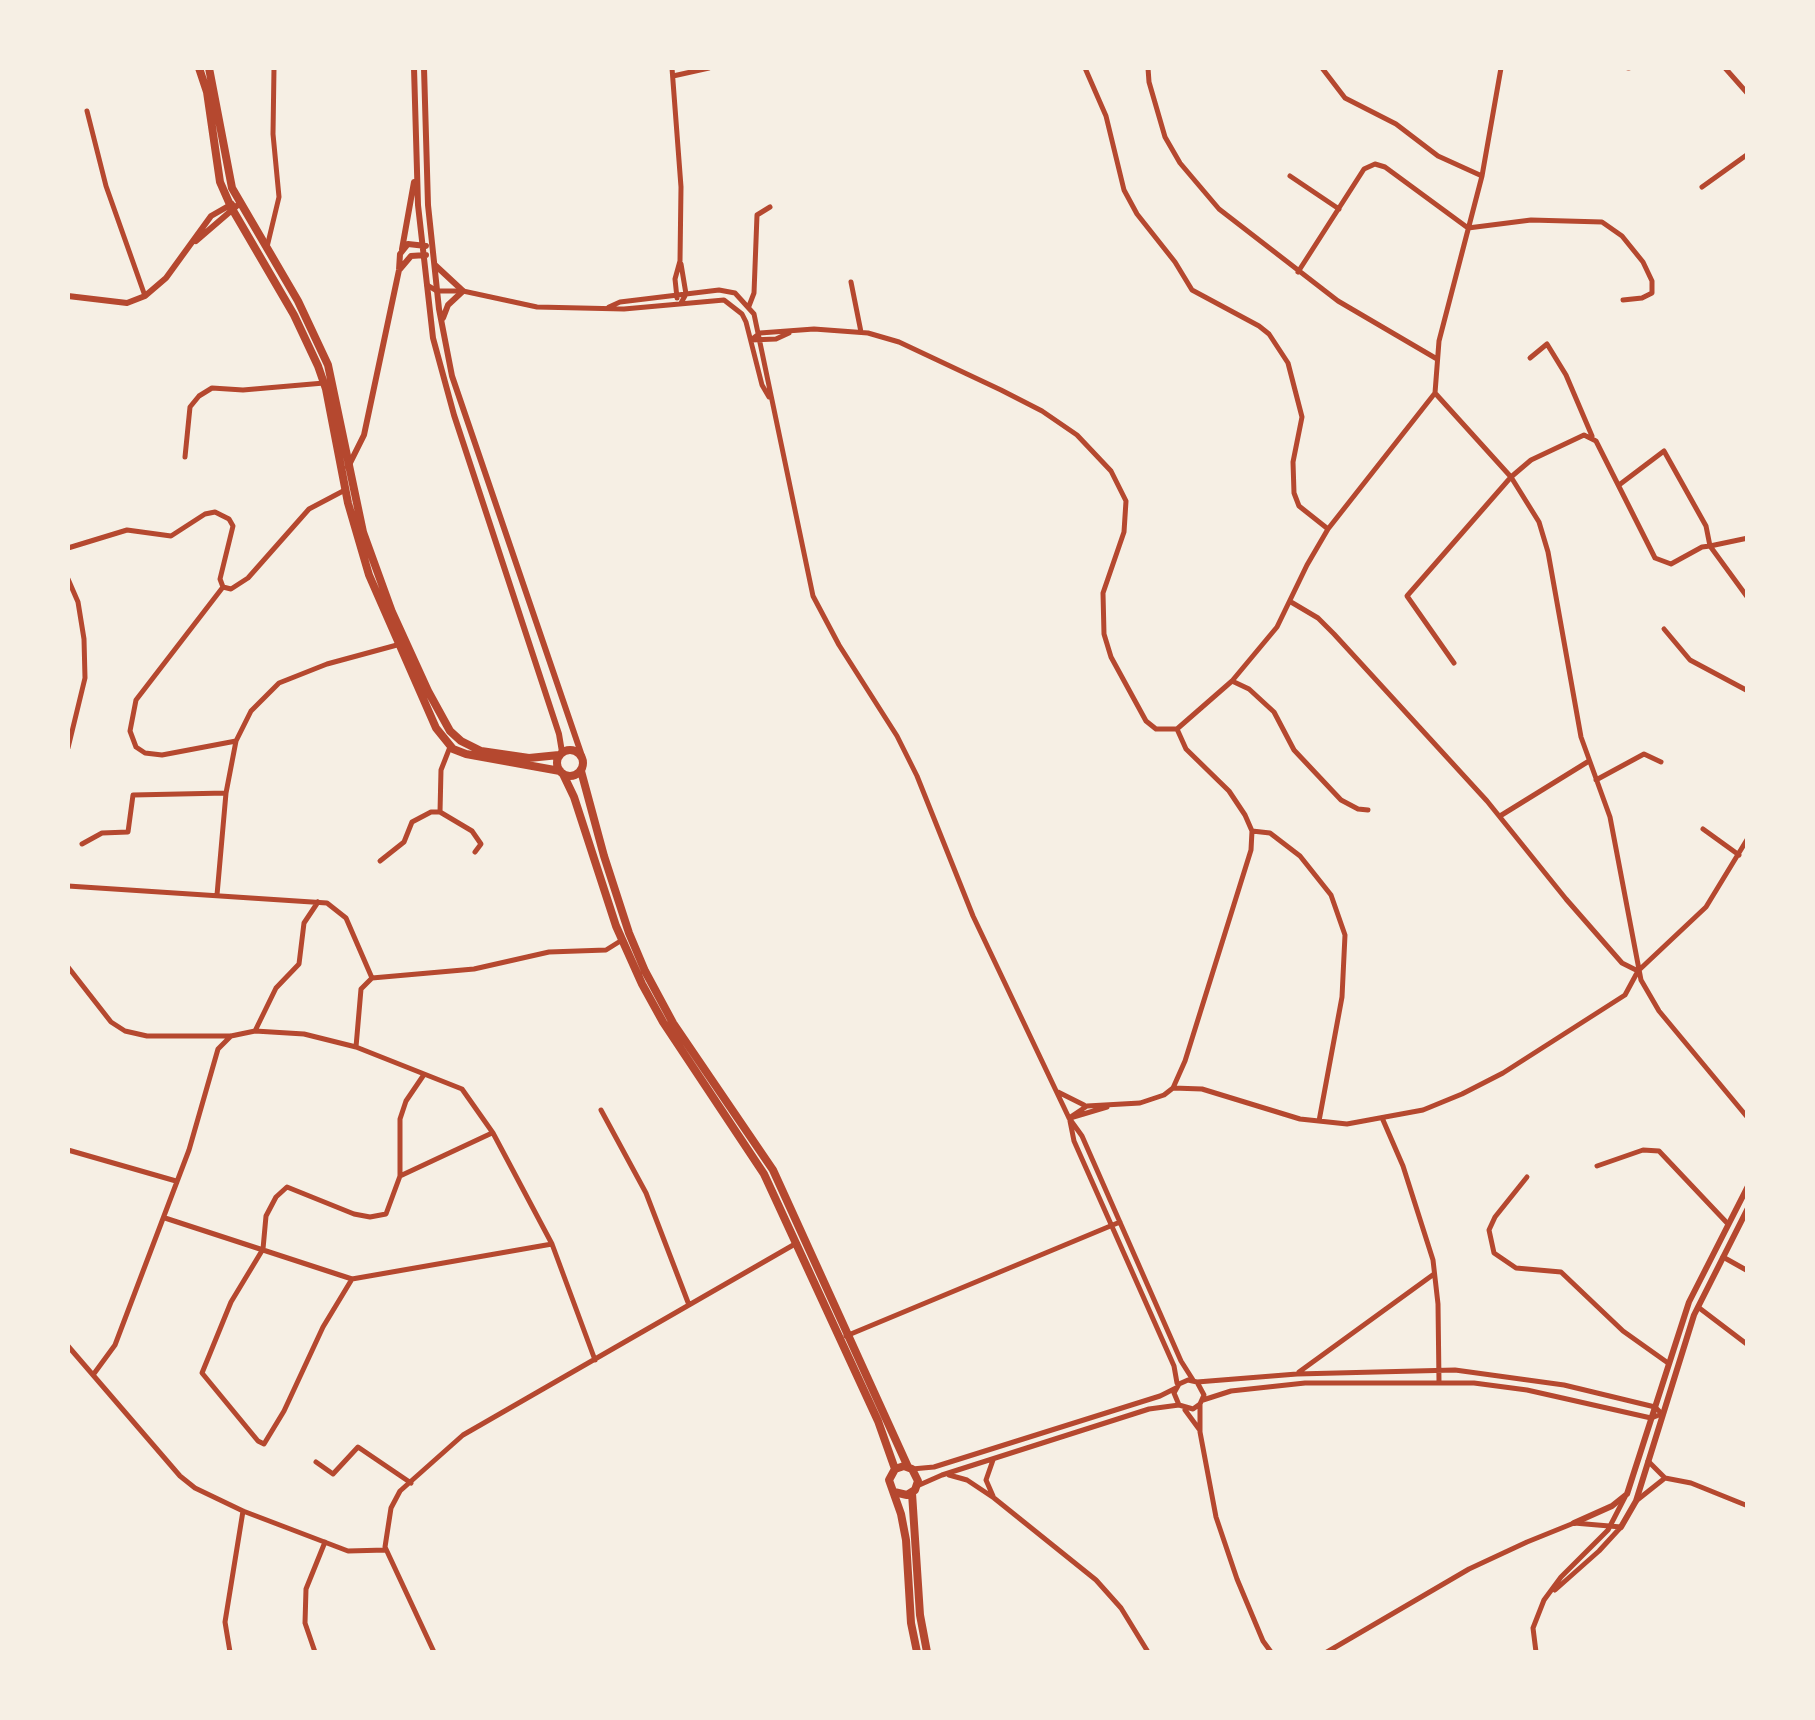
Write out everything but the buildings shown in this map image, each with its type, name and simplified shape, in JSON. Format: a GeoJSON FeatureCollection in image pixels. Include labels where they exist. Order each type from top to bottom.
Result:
{"type":"FeatureCollection","features":[{"type":"Feature","properties":{"kind":"main road"},"geometry":{"type":"LineString","coordinates":[[199,68],[215,164],[294,315],[324,383],[345,490],[369,575],[436,728],[451,746],[488,760],[571,776],[581,771]]}},
{"type":"Feature","properties":{"kind":"main road"},"geometry":{"type":"LineString","coordinates":[[208,68],[234,206],[298,301],[328,365],[362,532],[376,574],[428,692],[450,731],[481,751],[543,760],[575,750],[582,756],[581,771],[604,856],[645,971],[673,1023],[772,1170],[846,1337],[910,1468],[918,1476],[914,1490],[920,1615],[927,1652]]}},
{"type":"Feature","properties":{"kind":"main road"},"geometry":{"type":"LineString","coordinates":[[561,754],[557,763],[574,797],[622,940],[663,1022],[764,1174],[802,1241]]}},
{"type":"Feature","properties":{"kind":"main road"},"geometry":{"type":"LineString","coordinates":[[846,1337],[895,1469],[889,1480],[906,1540],[911,1623],[917,1652]]}},
{"type":"Feature","properties":{"kind":"main road"},"geometry":{"type":"LineString","coordinates":[[895,1469],[910,1468]]}},
{"type":"Feature","properties":{"kind":"main road"},"geometry":{"type":"LineString","coordinates":[[894,1492],[904,1496],[914,1490]]}},
{"type":"Feature","properties":{"kind":"street"},"geometry":{"type":"LineString","coordinates":[[266,250],[278,198],[273,134],[274,68]]}},
{"type":"Feature","properties":{"kind":"street"},"geometry":{"type":"LineString","coordinates":[[414,68],[424,256],[442,376],[559,734],[561,754]]}},
{"type":"Feature","properties":{"kind":"street"},"geometry":{"type":"LineString","coordinates":[[424,68],[432,250],[442,324],[461,406],[582,756]]}},
{"type":"Feature","properties":{"kind":"street"},"geometry":{"type":"LineString","coordinates":[[672,68],[681,187],[680,261],[675,295],[681,303]]}},
{"type":"Feature","properties":{"kind":"street"},"geometry":{"type":"LineString","coordinates":[[673,76],[708,68]]}},
{"type":"Feature","properties":{"kind":"street"},"geometry":{"type":"LineString","coordinates":[[1084,68],[1106,116],[1126,194],[1137,214],[1192,290],[1259,326],[1288,363],[1302,417],[1293,462],[1294,493],[1299,506],[1328,530]]}},
{"type":"Feature","properties":{"kind":"street"},"geometry":{"type":"LineString","coordinates":[[1148,68],[1165,137],[1180,163],[1219,209],[1338,301],[1437,359]]}},
{"type":"Feature","properties":{"kind":"street"},"geometry":{"type":"LineString","coordinates":[[1322,68],[1345,98],[1396,124],[1438,156],[1482,176]]}},
{"type":"Feature","properties":{"kind":"street"},"geometry":{"type":"LineString","coordinates":[[752,340],[760,333],[796,330],[861,332],[898,342],[1042,410],[1076,435],[1123,491],[1128,515],[1103,593],[1104,634],[1110,657],[1146,721],[1156,729],[1177,730],[1232,681],[1277,627],[1328,530],[1435,393],[1445,311],[1482,176],[1501,68]]}},
{"type":"Feature","properties":{"kind":"street"},"geometry":{"type":"LineString","coordinates":[[1725,68],[1748,94]]}},
{"type":"Feature","properties":{"kind":"street"},"geometry":{"type":"LineString","coordinates":[[87,111],[106,186],[144,296]]}},
{"type":"Feature","properties":{"kind":"street"},"geometry":{"type":"LineString","coordinates":[[1702,187],[1748,154]]}},
{"type":"Feature","properties":{"kind":"street"},"geometry":{"type":"LineString","coordinates":[[1298,272],[1364,170],[1375,164],[1385,167],[1468,228],[1531,220],[1602,222],[1622,236],[1652,281],[1652,293],[1623,300]]}},
{"type":"Feature","properties":{"kind":"street"},"geometry":{"type":"LineString","coordinates":[[342,477],[364,435],[417,166]]}},
{"type":"Feature","properties":{"kind":"street"},"geometry":{"type":"LineString","coordinates":[[1290,176],[1339,210]]}},
{"type":"Feature","properties":{"kind":"street"},"geometry":{"type":"LineString","coordinates":[[68,296],[126,303],[144,296],[166,278],[211,216],[234,206]]}},
{"type":"Feature","properties":{"kind":"street"},"geometry":{"type":"LineString","coordinates":[[749,306],[754,293],[754,226],[757,215],[770,208]]}},
{"type":"Feature","properties":{"kind":"street"},"geometry":{"type":"LineString","coordinates":[[401,252],[408,244],[423,244],[432,250]]}},
{"type":"Feature","properties":{"kind":"street"},"geometry":{"type":"LineString","coordinates":[[399,270],[411,256],[424,256],[432,250]]}},
{"type":"Feature","properties":{"kind":"street"},"geometry":{"type":"LineString","coordinates":[[680,261],[686,294],[681,303]]}},
{"type":"Feature","properties":{"kind":"street"},"geometry":{"type":"LineString","coordinates":[[434,264],[463,291]]}},
{"type":"Feature","properties":{"kind":"street"},"geometry":{"type":"LineString","coordinates":[[851,282],[861,332]]}},
{"type":"Feature","properties":{"kind":"street"},"geometry":{"type":"LineString","coordinates":[[427,285],[437,291],[463,291],[537,307],[624,309],[724,300],[742,314],[769,398],[813,596],[917,776],[972,916],[1055,1090],[1082,1136],[1195,1381],[1203,1390],[1200,1432],[1221,1533],[1236,1580],[1271,1652]]}},
{"type":"Feature","properties":{"kind":"street"},"geometry":{"type":"LineString","coordinates":[[442,324],[448,305],[463,291]]}},
{"type":"Feature","properties":{"kind":"street"},"geometry":{"type":"LineString","coordinates":[[609,307],[620,302],[727,291],[749,306],[760,333],[770,382],[769,398]]}},
{"type":"Feature","properties":{"kind":"street"},"geometry":{"type":"LineString","coordinates":[[752,340],[762,342],[796,330]]}},
{"type":"Feature","properties":{"kind":"street"},"geometry":{"type":"LineString","coordinates":[[1530,358],[1547,344],[1657,560],[1673,563],[1702,547],[1748,538]]}},
{"type":"Feature","properties":{"kind":"street"},"geometry":{"type":"LineString","coordinates":[[185,457],[190,407],[212,388],[243,390],[324,383]]}},
{"type":"Feature","properties":{"kind":"street"},"geometry":{"type":"LineString","coordinates":[[1435,393],[1511,476],[1535,514],[1545,539],[1571,691],[1615,840],[1638,971],[1659,1011],[1748,1118]]}},
{"type":"Feature","properties":{"kind":"street"},"geometry":{"type":"LineString","coordinates":[[1454,662],[1407,596],[1511,476],[1530,460],[1583,436],[1592,436]]}},
{"type":"Feature","properties":{"kind":"street"},"geometry":{"type":"LineString","coordinates":[[1619,485],[1664,450],[1706,526],[1710,546],[1748,598]]}},
{"type":"Feature","properties":{"kind":"street"},"geometry":{"type":"LineString","coordinates":[[223,587],[231,589],[248,578],[309,509],[345,490]]}},
{"type":"Feature","properties":{"kind":"street"},"geometry":{"type":"LineString","coordinates":[[68,548],[126,530],[170,536],[205,514],[216,512],[229,519],[234,532],[220,579],[223,587]]}},
{"type":"Feature","properties":{"kind":"street"},"geometry":{"type":"LineString","coordinates":[[68,579],[78,602],[85,678],[68,748]]}},
{"type":"Feature","properties":{"kind":"street"},"geometry":{"type":"LineString","coordinates":[[223,587],[140,692],[130,731],[136,746],[150,756],[236,741]]}},
{"type":"Feature","properties":{"kind":"street"},"geometry":{"type":"LineString","coordinates":[[1291,602],[1318,618],[1334,634],[1500,816],[1622,963],[1638,971]]}},
{"type":"Feature","properties":{"kind":"street"},"geometry":{"type":"LineString","coordinates":[[1664,629],[1690,660],[1748,691]]}},
{"type":"Feature","properties":{"kind":"street"},"geometry":{"type":"LineString","coordinates":[[218,895],[226,794],[236,741],[251,712],[279,683],[327,664],[398,645]]}},
{"type":"Feature","properties":{"kind":"street"},"geometry":{"type":"LineString","coordinates":[[1232,681],[1250,689],[1274,712],[1294,750],[1341,800],[1368,810]]}},
{"type":"Feature","properties":{"kind":"street"},"geometry":{"type":"LineString","coordinates":[[1173,1088],[1186,1061],[1251,850],[1252,831],[1229,791],[1186,749],[1177,730]]}},
{"type":"Feature","properties":{"kind":"street"},"geometry":{"type":"LineString","coordinates":[[440,812],[440,770],[451,746]]}},
{"type":"Feature","properties":{"kind":"street"},"geometry":{"type":"LineString","coordinates":[[1596,780],[1644,754],[1662,762]]}},
{"type":"Feature","properties":{"kind":"street"},"geometry":{"type":"LineString","coordinates":[[1500,816],[1589,761]]}},
{"type":"Feature","properties":{"kind":"street"},"geometry":{"type":"LineString","coordinates":[[82,844],[102,832],[128,832],[133,796],[226,794]]}},
{"type":"Feature","properties":{"kind":"street"},"geometry":{"type":"LineString","coordinates":[[380,861],[404,842],[412,822],[428,812],[440,812],[472,831],[481,844],[475,852]]}},
{"type":"Feature","properties":{"kind":"street"},"geometry":{"type":"LineString","coordinates":[[1703,829],[1738,856]]}},
{"type":"Feature","properties":{"kind":"street"},"geometry":{"type":"LineString","coordinates":[[1252,831],[1270,834],[1300,856],[1330,894],[1346,934],[1342,997],[1319,1121]]}},
{"type":"Feature","properties":{"kind":"street"},"geometry":{"type":"LineString","coordinates":[[1055,1090],[1087,1106],[1110,1106],[1153,1100],[1173,1088],[1202,1089],[1300,1119],[1347,1124],[1423,1110],[1503,1073],[1626,995],[1638,971],[1706,907],[1748,838]]}},
{"type":"Feature","properties":{"kind":"street"},"geometry":{"type":"LineString","coordinates":[[68,886],[318,902],[346,918],[372,978]]}},
{"type":"Feature","properties":{"kind":"street"},"geometry":{"type":"LineString","coordinates":[[255,1031],[276,988],[299,964],[304,923],[318,902]]}},
{"type":"Feature","properties":{"kind":"street"},"geometry":{"type":"LineString","coordinates":[[356,1047],[361,989],[372,978],[474,968],[549,952],[606,950],[622,940]]}},
{"type":"Feature","properties":{"kind":"street"},"geometry":{"type":"LineString","coordinates":[[68,967],[111,1022],[125,1031],[148,1036],[232,1036],[255,1031],[304,1034],[356,1047],[462,1089],[493,1133],[552,1244],[595,1360]]}},
{"type":"Feature","properties":{"kind":"street"},"geometry":{"type":"LineString","coordinates":[[93,1376],[115,1344],[188,1150],[218,1049],[232,1036]]}},
{"type":"Feature","properties":{"kind":"street"},"geometry":{"type":"LineString","coordinates":[[352,1279],[323,1327],[284,1412],[264,1444],[240,1422],[202,1373],[231,1302],[262,1249],[264,1222],[273,1201],[285,1188],[354,1214],[381,1216],[389,1209],[400,1176],[400,1119],[406,1101],[423,1076]]}},
{"type":"Feature","properties":{"kind":"street"},"geometry":{"type":"LineString","coordinates":[[1069,1118],[1087,1106]]}},
{"type":"Feature","properties":{"kind":"street"},"geometry":{"type":"LineString","coordinates":[[1069,1118],[1110,1106]]}},
{"type":"Feature","properties":{"kind":"street"},"geometry":{"type":"LineString","coordinates":[[601,1110],[646,1192],[689,1305]]}},
{"type":"Feature","properties":{"kind":"street"},"geometry":{"type":"LineString","coordinates":[[1082,1136],[1090,1113]]}},
{"type":"Feature","properties":{"kind":"street"},"geometry":{"type":"LineString","coordinates":[[1069,1118],[1074,1141],[1174,1366],[1174,1398],[1200,1432]]}},
{"type":"Feature","properties":{"kind":"street"},"geometry":{"type":"LineString","coordinates":[[1383,1120],[1419,1212],[1434,1274],[1439,1382]]}},
{"type":"Feature","properties":{"kind":"street"},"geometry":{"type":"LineString","coordinates":[[400,1176],[493,1133]]}},
{"type":"Feature","properties":{"kind":"street"},"geometry":{"type":"LineString","coordinates":[[68,1150],[176,1181]]}},
{"type":"Feature","properties":{"kind":"street"},"geometry":{"type":"LineString","coordinates":[[1597,1166],[1643,1150],[1659,1151],[1728,1224]]}},
{"type":"Feature","properties":{"kind":"street"},"geometry":{"type":"LineString","coordinates":[[1527,1177],[1495,1217],[1490,1230],[1494,1253],[1516,1268],[1561,1272],[1622,1331],[1668,1363]]}},
{"type":"Feature","properties":{"kind":"street"},"geometry":{"type":"LineString","coordinates":[[1536,1652],[1534,1628],[1544,1600],[1609,1527],[1627,1494],[1689,1302],[1748,1186]]}},
{"type":"Feature","properties":{"kind":"street"},"geometry":{"type":"LineString","coordinates":[[1544,1600],[1599,1552],[1636,1501],[1698,1307],[1748,1208]]}},
{"type":"Feature","properties":{"kind":"street"},"geometry":{"type":"LineString","coordinates":[[164,1218],[352,1279],[552,1244]]}},
{"type":"Feature","properties":{"kind":"street"},"geometry":{"type":"LineString","coordinates":[[846,1337],[1120,1222]]}},
{"type":"Feature","properties":{"kind":"street"},"geometry":{"type":"LineString","coordinates":[[434,1652],[386,1550],[386,1526],[400,1492],[462,1436],[802,1241]]}},
{"type":"Feature","properties":{"kind":"street"},"geometry":{"type":"LineString","coordinates":[[1722,1257],[1748,1270]]}},
{"type":"Feature","properties":{"kind":"street"},"geometry":{"type":"LineString","coordinates":[[1297,1374],[1434,1274]]}},
{"type":"Feature","properties":{"kind":"street"},"geometry":{"type":"LineString","coordinates":[[1698,1307],[1748,1345]]}},
{"type":"Feature","properties":{"kind":"street"},"geometry":{"type":"LineString","coordinates":[[68,1346],[180,1476],[196,1488],[243,1511],[348,1551],[386,1550]]}},
{"type":"Feature","properties":{"kind":"street"},"geometry":{"type":"LineString","coordinates":[[910,1468],[934,1468],[1160,1396],[1183,1381],[1438,1370],[1509,1375],[1655,1407],[1662,1414]]}},
{"type":"Feature","properties":{"kind":"street"},"geometry":{"type":"LineString","coordinates":[[914,1490],[945,1474],[1149,1409],[1192,1408],[1230,1391],[1305,1383],[1474,1383],[1528,1390],[1652,1418],[1662,1414]]}},
{"type":"Feature","properties":{"kind":"street"},"geometry":{"type":"LineString","coordinates":[[316,1462],[334,1474],[358,1447],[411,1483]]}},
{"type":"Feature","properties":{"kind":"street"},"geometry":{"type":"LineString","coordinates":[[994,1498],[986,1480],[995,1458]]}},
{"type":"Feature","properties":{"kind":"street"},"geometry":{"type":"LineString","coordinates":[[1648,1461],[1664,1478],[1690,1483],[1748,1506]]}},
{"type":"Feature","properties":{"kind":"street"},"geometry":{"type":"LineString","coordinates":[[945,1474],[968,1480],[994,1498],[1096,1580],[1121,1608],[1148,1652]]}},
{"type":"Feature","properties":{"kind":"street"},"geometry":{"type":"LineString","coordinates":[[1636,1501],[1664,1478]]}},
{"type":"Feature","properties":{"kind":"street"},"geometry":{"type":"LineString","coordinates":[[1327,1652],[1469,1569],[1612,1506],[1627,1494]]}},
{"type":"Feature","properties":{"kind":"street"},"geometry":{"type":"LineString","coordinates":[[230,1652],[224,1622],[243,1511]]}},
{"type":"Feature","properties":{"kind":"street"},"geometry":{"type":"LineString","coordinates":[[1574,1523],[1621,1526]]}},
{"type":"Feature","properties":{"kind":"street"},"geometry":{"type":"LineString","coordinates":[[314,1652],[305,1623],[306,1589],[324,1542]]}}]}
